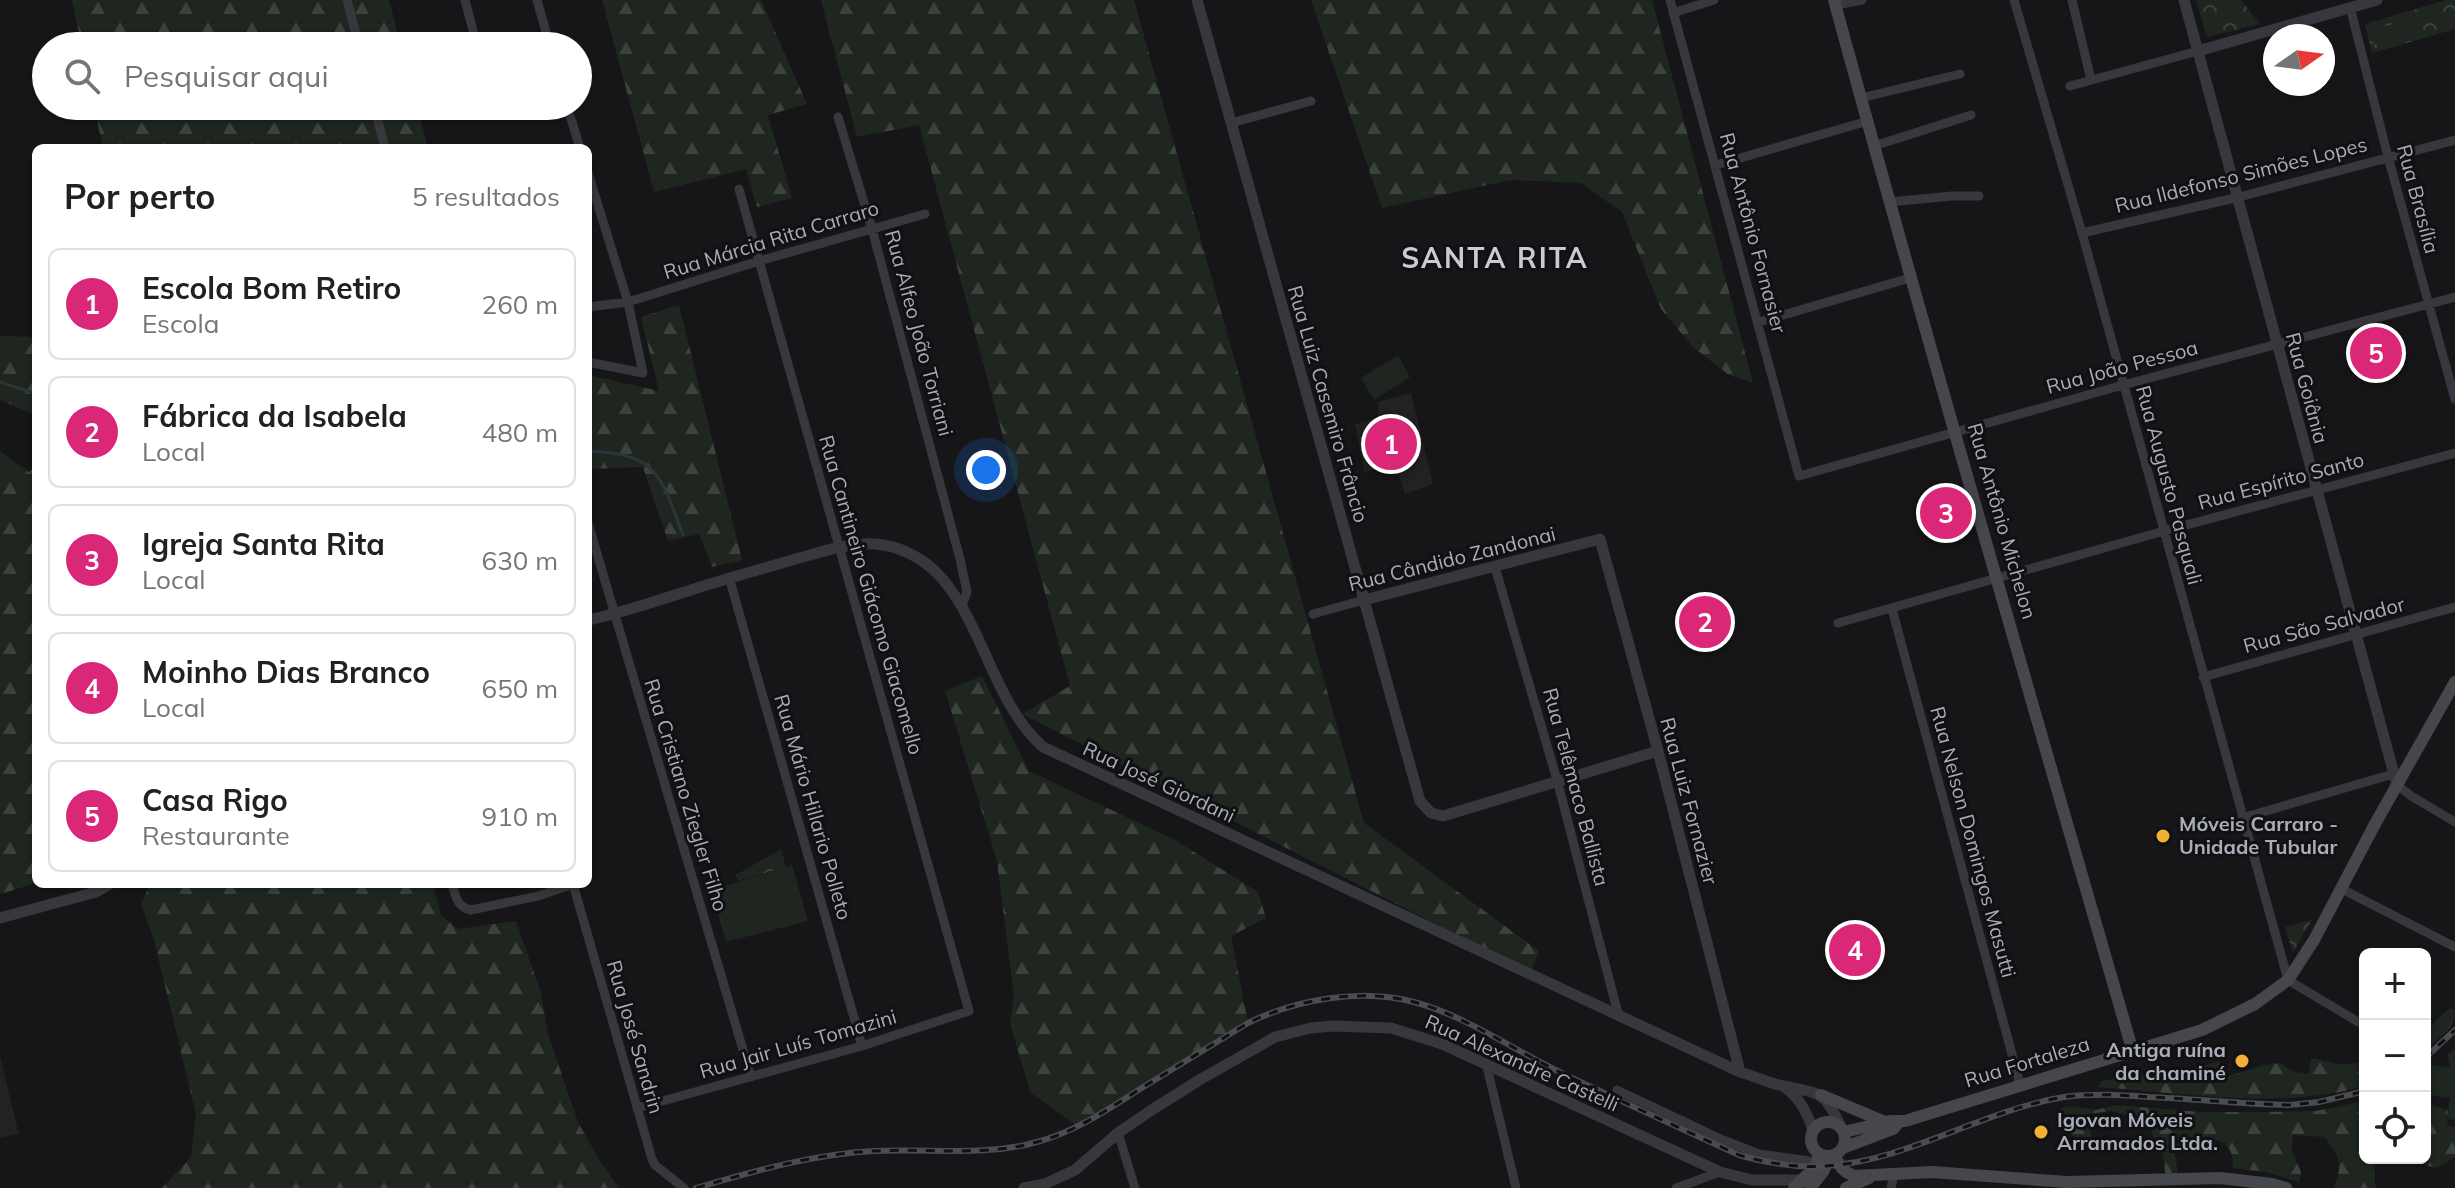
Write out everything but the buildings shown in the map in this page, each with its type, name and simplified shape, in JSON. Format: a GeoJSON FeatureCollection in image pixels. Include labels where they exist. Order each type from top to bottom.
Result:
{"type":"FeatureCollection","features":[{"type":"Feature","properties":{"kind":"main road","name":"Rua Antônio Michelon"},"geometry":{"type":"LineString","coordinates":[[1835,3],[1910,278],[2133,1052]]}},
{"type":"Feature","properties":{"kind":"main road","name":"Rua Fortaleza"},"geometry":{"type":"LineString","coordinates":[[1843,1130],[1899,1122],[2178,1039],[2224,1021],[2255,1004],[2288,980],[2342,889],[2395,779],[2455,682]]}},
{"type":"Feature","properties":{"kind":"main road"},"geometry":{"type":"LineString","coordinates":[[1821,1095],[1885,1122]]}},
{"type":"Feature","properties":{"kind":"main road"},"geometry":{"type":"LineString","coordinates":[[1806,1184],[1829,1155],[1845,1143],[1843,1130],[1837,1124],[1826,1121],[1813,1130],[1812,1146],[1829,1155],[1843,1171],[1854,1176],[1932,1172],[2030,1184],[2083,1185],[2258,1181],[2286,1188]]}},
{"type":"Feature","properties":{"kind":"main road","name":"Rua Fortaleza"},"geometry":{"type":"LineString","coordinates":[[1829,1155],[1893,1129],[1899,1122]]}},
{"type":"Feature","properties":{"kind":"main road"},"geometry":{"type":"LineString","coordinates":[[1846,1188],[1872,1177]]}},
{"type":"Feature","properties":{"kind":"street"},"geometry":{"type":"LineString","coordinates":[[347,0],[355,32]]}},
{"type":"Feature","properties":{"kind":"street"},"geometry":{"type":"LineString","coordinates":[[465,0],[473,32]]}},
{"type":"Feature","properties":{"kind":"street"},"geometry":{"type":"LineString","coordinates":[[537,0],[546,32]]}},
{"type":"Feature","properties":{"kind":"street","name":"Rua Luiz Casemiro Frâncio"},"geometry":{"type":"LineString","coordinates":[[1197,0],[1420,801],[1431,813],[1443,816],[1557,780]]}},
{"type":"Feature","properties":{"kind":"street","name":"Rua Antônio Fornasier"},"geometry":{"type":"LineString","coordinates":[[1670,0],[1799,476]]}},
{"type":"Feature","properties":{"kind":"street"},"geometry":{"type":"LineString","coordinates":[[1673,13],[1714,0]]}},
{"type":"Feature","properties":{"kind":"street"},"geometry":{"type":"LineString","coordinates":[[1835,3],[1862,0]]}},
{"type":"Feature","properties":{"kind":"street","name":"Rua Augusto Pasquali"},"geometry":{"type":"LineString","coordinates":[[2014,0],[2082,233],[2288,980]]}},
{"type":"Feature","properties":{"kind":"street"},"geometry":{"type":"LineString","coordinates":[[2072,0],[2091,80]]}},
{"type":"Feature","properties":{"kind":"street","name":"Rua Goiânia"},"geometry":{"type":"LineString","coordinates":[[2184,0],[2395,779]]}},
{"type":"Feature","properties":{"kind":"street"},"geometry":{"type":"LineString","coordinates":[[2070,86],[2377,0]]}},
{"type":"Feature","properties":{"kind":"street","name":"Rua Brasília"},"geometry":{"type":"LineString","coordinates":[[2350,7],[2455,399]]}},
{"type":"Feature","properties":{"kind":"street"},"geometry":{"type":"LineString","coordinates":[[1861,98],[1960,74]]}},
{"type":"Feature","properties":{"kind":"street"},"geometry":{"type":"LineString","coordinates":[[1231,123],[1311,101]]}},
{"type":"Feature","properties":{"kind":"street"},"geometry":{"type":"LineString","coordinates":[[1874,146],[1971,115]]}},
{"type":"Feature","properties":{"kind":"street","name":"Rua Alfeo João Torriani"},"geometry":{"type":"LineString","coordinates":[[838,117],[872,229],[960,559],[967,592],[962,606]]}},
{"type":"Feature","properties":{"kind":"street"},"geometry":{"type":"LineString","coordinates":[[378,120],[384,144]]}},
{"type":"Feature","properties":{"kind":"street"},"geometry":{"type":"LineString","coordinates":[[571,120],[579,144]]}},
{"type":"Feature","properties":{"kind":"street"},"geometry":{"type":"LineString","coordinates":[[1716,165],[1868,121]]}},
{"type":"Feature","properties":{"kind":"street","name":"Rua Ildefonso Simões Lopes"},"geometry":{"type":"LineString","coordinates":[[2082,233],[2239,197],[2455,140]]}},
{"type":"Feature","properties":{"kind":"street"},"geometry":{"type":"LineString","coordinates":[[592,186],[628,302],[643,373],[592,363]]}},
{"type":"Feature","properties":{"kind":"street","name":"Rua Cantineiro Giácomo Giacomello"},"geometry":{"type":"LineString","coordinates":[[739,189],[969,1011]]}},
{"type":"Feature","properties":{"kind":"street"},"geometry":{"type":"LineString","coordinates":[[1889,202],[1979,196]]}},
{"type":"Feature","properties":{"kind":"street","name":"Rua Márcia Rita Carraro"},"geometry":{"type":"LineString","coordinates":[[592,306],[628,302],[925,214]]}},
{"type":"Feature","properties":{"kind":"street"},"geometry":{"type":"LineString","coordinates":[[1759,322],[1910,278]]}},
{"type":"Feature","properties":{"kind":"street","name":"Rua João Pessoa"},"geometry":{"type":"LineString","coordinates":[[1799,476],[2123,385],[2455,297]]}},
{"type":"Feature","properties":{"kind":"street","name":"Rua Espírito Santo"},"geometry":{"type":"LineString","coordinates":[[1838,623],[2455,453]]}},
{"type":"Feature","properties":{"kind":"street","name":"Rua Cristiano Ziegler Filho"},"geometry":{"type":"LineString","coordinates":[[592,537],[751,1077]]}},
{"type":"Feature","properties":{"kind":"street","name":"Rua Cândido Zandonai"},"geometry":{"type":"LineString","coordinates":[[1313,614],[1600,539]]}},
{"type":"Feature","properties":{"kind":"street","name":"Rua Luiz Fornazier"},"geometry":{"type":"LineString","coordinates":[[1600,539],[1740,1072]]}},
{"type":"Feature","properties":{"kind":"street","name":"Rua José Giordani"},"geometry":{"type":"LineString","coordinates":[[592,619],[839,547],[880,544],[904,550],[926,563],[947,583],[978,635],[1016,717],[1043,747],[1740,1072],[1821,1095]]}},
{"type":"Feature","properties":{"kind":"street","name":"Rua Telêmaco Ballista"},"geometry":{"type":"LineString","coordinates":[[1495,567],[1557,780],[1619,1017]]}},
{"type":"Feature","properties":{"kind":"street","name":"Rua Mário Hillario Polleto"},"geometry":{"type":"LineString","coordinates":[[729,577],[862,1046]]}},
{"type":"Feature","properties":{"kind":"street","name":"Rua São Salvador"},"geometry":{"type":"LineString","coordinates":[[2203,677],[2455,607]]}},
{"type":"Feature","properties":{"kind":"street","name":"Rua Nelson Domingos Masutti"},"geometry":{"type":"LineString","coordinates":[[1892,609],[2020,1084]]}},
{"type":"Feature","properties":{"kind":"street"},"geometry":{"type":"LineString","coordinates":[[1557,780],[1658,751]]}},
{"type":"Feature","properties":{"kind":"street"},"geometry":{"type":"LineString","coordinates":[[2242,818],[2395,779],[2411,796],[2455,822]]}},
{"type":"Feature","properties":{"kind":"street"},"geometry":{"type":"LineString","coordinates":[[0,918],[103,888]]}},
{"type":"Feature","properties":{"kind":"street"},"geometry":{"type":"LineString","coordinates":[[453,888],[458,903],[471,910],[561,888]]}},
{"type":"Feature","properties":{"kind":"street","name":"Rua José Sandrin"},"geometry":{"type":"LineString","coordinates":[[574,888],[652,1159],[655,1165],[684,1188]]}},
{"type":"Feature","properties":{"kind":"street"},"geometry":{"type":"LineString","coordinates":[[2342,889],[2455,947]]}},
{"type":"Feature","properties":{"kind":"street"},"geometry":{"type":"LineString","coordinates":[[2288,980],[2359,1022]]}},
{"type":"Feature","properties":{"kind":"street","name":"Rua Jair Luís Tomazini"},"geometry":{"type":"LineString","coordinates":[[637,1108],[862,1046],[969,1011]]}},
{"type":"Feature","properties":{"kind":"street","name":"Rua Alexandre Castelli"},"geometry":{"type":"LineString","coordinates":[[1024,1188],[1045,1184],[1075,1170],[1118,1133],[1201,1079],[1275,1037],[1333,1026],[1391,1028],[1442,1044],[1720,1172],[1756,1184],[1806,1184]]}},
{"type":"Feature","properties":{"kind":"street"},"geometry":{"type":"LineString","coordinates":[[1487,1067],[1516,1188]]}},
{"type":"Feature","properties":{"kind":"street"},"geometry":{"type":"LineString","coordinates":[[1783,1086],[1798,1099],[1813,1130]]}},
{"type":"Feature","properties":{"kind":"street"},"geometry":{"type":"LineString","coordinates":[[1617,1090],[1759,1154],[1829,1155]]}},
{"type":"Feature","properties":{"kind":"street"},"geometry":{"type":"LineString","coordinates":[[1821,1095],[1829,1102],[1843,1130]]}},
{"type":"Feature","properties":{"kind":"street"},"geometry":{"type":"LineString","coordinates":[[1118,1133],[1135,1188]]}},
{"type":"Feature","properties":{"kind":"street"},"geometry":{"type":"LineString","coordinates":[[1676,1188],[1720,1172]]}},
{"type":"Feature","properties":{"kind":"street"},"geometry":{"type":"LineString","coordinates":[[1891,1188],[1894,1174]]}},
{"type":"Feature","properties":{"kind":"shaded area"},"geometry":{"type":"Polygon","coordinates":[[[1411,393],[1433,484],[1405,494],[1395,465],[1364,472],[1355,424],[1379,417],[1378,402],[1411,393]]]}},
{"type":"Feature","properties":{"kind":"shaded area"},"geometry":{"type":"Polygon","coordinates":[[[0,1056],[19,1134],[0,1138],[0,1056]]]}},
{"type":"Feature","properties":{"kind":"green space"},"geometry":{"type":"Polygon","coordinates":[[[72,0],[389,0],[397,32],[79,32],[72,0]]]}},
{"type":"Feature","properties":{"kind":"green space"},"geometry":{"type":"Polygon","coordinates":[[[602,0],[761,0],[807,104],[768,115],[792,198],[757,207],[746,169],[654,192],[602,0]]]}},
{"type":"Feature","properties":{"kind":"green space"},"geometry":{"type":"Polygon","coordinates":[[[821,0],[1134,0],[1364,823],[1539,951],[1531,972],[1022,714],[1070,686],[919,125],[857,137],[821,0]]]}},
{"type":"Feature","properties":{"kind":"green space"},"geometry":{"type":"Polygon","coordinates":[[[1311,0],[1652,0],[1753,383],[1729,375],[1694,348],[1661,309],[1622,212],[1581,183],[1510,180],[1382,208],[1311,0]]]}},
{"type":"Feature","properties":{"kind":"green space"},"geometry":{"type":"Polygon","coordinates":[[[2196,0],[2241,0],[2260,24],[2207,37],[2196,0]]]}},
{"type":"Feature","properties":{"kind":"green space"},"geometry":{"type":"Polygon","coordinates":[[[2455,0],[2455,29],[2372,53],[2365,24],[2455,0]]]}},
{"type":"Feature","properties":{"kind":"green space"},"geometry":{"type":"Polygon","coordinates":[[[2401,22],[2406,37],[2374,45],[2370,30],[2401,22]]]}},
{"type":"Feature","properties":{"kind":"green space"},"geometry":{"type":"Polygon","coordinates":[[[97,120],[421,120],[427,144],[102,144],[97,120]]]}},
{"type":"Feature","properties":{"kind":"green space"},"geometry":{"type":"Polygon","coordinates":[[[679,305],[742,560],[712,567],[699,534],[668,541],[643,467],[592,469],[592,376],[659,391],[641,317],[679,305]]]}},
{"type":"Feature","properties":{"kind":"green space"},"geometry":{"type":"Polygon","coordinates":[[[0,336],[32,337],[32,413],[0,400],[0,336]]]}},
{"type":"Feature","properties":{"kind":"green space"},"geometry":{"type":"Polygon","coordinates":[[[1398,355],[1410,377],[1374,400],[1361,378],[1398,355]]]}},
{"type":"Feature","properties":{"kind":"green space"},"geometry":{"type":"Polygon","coordinates":[[[0,451],[29,472],[32,469],[32,884],[0,894],[0,451]]]}},
{"type":"Feature","properties":{"kind":"green space"},"geometry":{"type":"Polygon","coordinates":[[[982,676],[1029,771],[1175,840],[1258,892],[1266,918],[1231,936],[1248,1023],[1079,1127],[1030,1092],[1010,1023],[1014,996],[997,861],[945,691],[982,676]]]}},
{"type":"Feature","properties":{"kind":"green space"},"geometry":{"type":"Polygon","coordinates":[[[781,849],[786,867],[738,881],[736,875],[781,849]]]}},
{"type":"Feature","properties":{"kind":"green space"},"geometry":{"type":"Polygon","coordinates":[[[792,865],[808,921],[726,942],[711,890],[792,865]]]}},
{"type":"Feature","properties":{"kind":"green space"},"geometry":{"type":"Polygon","coordinates":[[[148,888],[434,888],[441,915],[458,929],[516,921],[541,993],[548,1034],[578,1122],[619,1188],[162,1188],[191,1157],[196,1114],[154,940],[141,904],[148,888]]]}},
{"type":"Feature","properties":{"kind":"green space"},"geometry":{"type":"Polygon","coordinates":[[[2312,920],[2293,953],[2285,927],[2312,920]]]}},
{"type":"Feature","properties":{"kind":"green space"},"geometry":{"type":"Polygon","coordinates":[[[2452,1008],[2455,1011],[2449,1028],[2431,1045],[2431,1028],[2452,1008]]]}},
{"type":"Feature","properties":{"kind":"green space"},"geometry":{"type":"Polygon","coordinates":[[[2455,1050],[2455,1120],[2447,1119],[2450,1098],[2431,1096],[2431,1065],[2450,1067],[2447,1053],[2455,1050]]]}},
{"type":"Feature","properties":{"kind":"green space"},"geometry":{"type":"Polygon","coordinates":[[[2311,1058],[2338,1064],[2358,1063],[2359,1087],[2300,1097],[2232,1098],[2097,1087],[2102,1081],[2219,1061],[2225,1077],[2280,1063],[2294,1072],[2309,1074],[2311,1058]]]}},
{"type":"Feature","properties":{"kind":"green space"},"geometry":{"type":"Polygon","coordinates":[[[2359,1102],[2359,1164],[2375,1164],[2375,1186],[2379,1188],[2334,1188],[2338,1160],[2324,1137],[2293,1135],[2292,1151],[2301,1172],[2299,1182],[2266,1172],[2233,1168],[2228,1147],[2214,1140],[2174,1148],[2178,1174],[2165,1173],[2164,1159],[2150,1128],[2137,1119],[2112,1111],[2087,1114],[2094,1147],[2086,1149],[2077,1144],[2060,1117],[2062,1108],[2072,1106],[2096,1110],[2116,1105],[2201,1112],[2316,1111],[2359,1102]]]}},
{"type":"Feature","properties":{"kind":"green space"},"geometry":{"type":"Polygon","coordinates":[[[2431,1105],[2448,1110],[2447,1125],[2455,1127],[2455,1157],[2436,1168],[2422,1164],[2431,1164],[2431,1105]]]}},
{"type":"Feature","properties":{"kind":"waterway"},"geometry":{"type":"LineString","coordinates":[[0,382],[32,393]]}},
{"type":"Feature","properties":{"kind":"waterway"},"geometry":{"type":"LineString","coordinates":[[592,451],[629,457],[653,471],[661,482],[683,535]]}},
{"type":"Feature","properties":{"kind":"railway"},"geometry":{"type":"LineString","coordinates":[[696,1188],[829,1156],[894,1150],[997,1149],[1037,1142],[1090,1120],[1248,1023],[1308,1002],[1351,996],[1394,998],[1434,1008],[1549,1067],[1739,1155],[1792,1166],[1824,1166],[1885,1155],[2004,1113],[2064,1097],[2117,1095],[2290,1105],[2361,1092]]}},
{"type":"Feature","properties":{"kind":"railway"},"geometry":{"type":"LineString","coordinates":[[2431,1052],[2455,1030]]}},
{"type":"Feature","properties":{"kind":"place","name":"Casa Rigo"},"geometry":{"type":"Point","coordinates":[2376,353]}},
{"type":"Feature","properties":{"kind":"place","name":"Escola Bom Retiro"},"geometry":{"type":"Point","coordinates":[1391,444]}},
{"type":"Feature","properties":{"kind":"place","name":"Igreja Santa Rita"},"geometry":{"type":"Point","coordinates":[1946,513]}},
{"type":"Feature","properties":{"kind":"place","name":"Fábrica da Isabela"},"geometry":{"type":"Point","coordinates":[1705,622]}},
{"type":"Feature","properties":{"kind":"place","name":"Móveis Carraro - Unidade Tubular"},"geometry":{"type":"Point","coordinates":[2163,836]}},
{"type":"Feature","properties":{"kind":"place","name":"Moinho Dias Branco"},"geometry":{"type":"Point","coordinates":[1855,950]}},
{"type":"Feature","properties":{"kind":"place","name":"Antiga ruína da chaminé"},"geometry":{"type":"Point","coordinates":[2242,1061]}},
{"type":"Feature","properties":{"kind":"place","name":"Igovan Móveis Arramados Ltda."},"geometry":{"type":"Point","coordinates":[2041,1132]}},
{"type":"Feature","properties":{"kind":"district","name":"SANTA RITA"},"geometry":{"type":"Point","coordinates":[1495,258]}}]}
